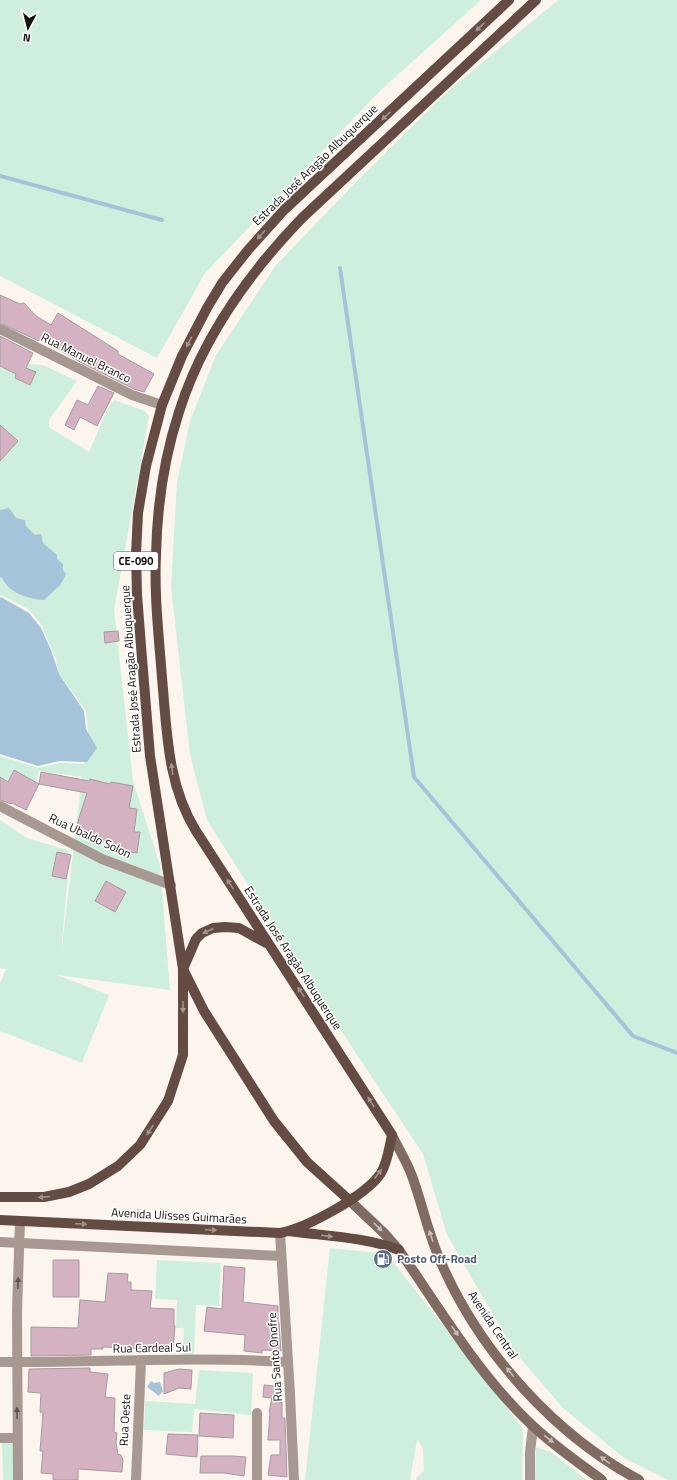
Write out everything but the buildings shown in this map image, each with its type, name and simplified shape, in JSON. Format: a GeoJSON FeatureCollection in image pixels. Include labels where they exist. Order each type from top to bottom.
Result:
{"type":"FeatureCollection","features":[{"type":"Feature","properties":{"kind":"main road","name":"Estrada José Aragão Albuquerque"},"geometry":{"type":"LineString","coordinates":[[349,1200],[307,1162],[274,1121],[204,1011],[183,968],[150,756],[140,646],[136,554],[138,513],[146,466],[162,405],[182,356],[222,283],[248,250],[284,210],[509,0]]}},
{"type":"Feature","properties":{"kind":"main road","name":"Estrada José Aragão Albuquerque"},"geometry":{"type":"LineString","coordinates":[[392,1135],[186,815],[174,781],[167,733],[158,630],[155,557],[157,523],[162,488],[179,412],[190,382],[205,349],[246,283],[277,244],[307,212],[536,0]]}},
{"type":"Feature","properties":{"kind":"main road"},"geometry":{"type":"LineString","coordinates":[[0,1196],[44,1197],[70,1192],[89,1184],[118,1166],[140,1145],[168,1101],[183,1055],[183,968],[196,939],[202,933],[213,928],[239,928],[269,946]]}},
{"type":"Feature","properties":{"kind":"main road","name":"Avenida Ulisses Guimarães"},"geometry":{"type":"LineString","coordinates":[[0,1220],[284,1232],[332,1212],[361,1192],[380,1173],[387,1162],[392,1135]]}},
{"type":"Feature","properties":{"kind":"main road","name":"Avenida Central"},"geometry":{"type":"LineString","coordinates":[[392,1135],[412,1175],[428,1230],[443,1269],[463,1306],[483,1337],[511,1374],[563,1427],[620,1470],[638,1480]]}},
{"type":"Feature","properties":{"kind":"main road","name":"CE-090"},"geometry":{"type":"LineString","coordinates":[[349,1200],[385,1234],[399,1250],[480,1366],[512,1406],[533,1427],[602,1480]]}},
{"type":"Feature","properties":{"kind":"main road"},"geometry":{"type":"LineString","coordinates":[[284,1232],[367,1241],[399,1250]]}},
{"type":"Feature","properties":{"kind":"street","name":"Rua Manuel Branco"},"geometry":{"type":"LineString","coordinates":[[0,330],[132,395],[162,405]]}},
{"type":"Feature","properties":{"kind":"street","name":"Rua Ubaldo Solon"},"geometry":{"type":"LineString","coordinates":[[0,806],[102,859],[171,885]]}},
{"type":"Feature","properties":{"kind":"street"},"geometry":{"type":"LineString","coordinates":[[18,1480],[17,1362],[20,1221]]}},
{"type":"Feature","properties":{"kind":"street","name":"Rua Santo Onofre"},"geometry":{"type":"LineString","coordinates":[[284,1232],[281,1256],[294,1480]]}},
{"type":"Feature","properties":{"kind":"street"},"geometry":{"type":"LineString","coordinates":[[0,1242],[112,1246],[281,1256]]}},
{"type":"Feature","properties":{"kind":"street","name":"Rua Cardeal Sul"},"geometry":{"type":"LineString","coordinates":[[0,1362],[255,1360],[288,1362]]}},
{"type":"Feature","properties":{"kind":"street","name":"Rua Oeste"},"geometry":{"type":"LineString","coordinates":[[136,1480],[141,1361]]}},
{"type":"Feature","properties":{"kind":"street"},"geometry":{"type":"LineString","coordinates":[[257,1413],[257,1480]]}},
{"type":"Feature","properties":{"kind":"street"},"geometry":{"type":"LineString","coordinates":[[530,1480],[530,1452],[533,1427]]}},
{"type":"Feature","properties":{"kind":"street"},"geometry":{"type":"LineString","coordinates":[[0,1438],[18,1438]]}},
{"type":"Feature","properties":{"kind":"green space"},"geometry":{"type":"Polygon","coordinates":[[[0,0],[481,0],[382,89],[205,273],[157,358],[0,276],[0,0]]]}},
{"type":"Feature","properties":{"kind":"green space"},"geometry":{"type":"Polygon","coordinates":[[[558,0],[677,0],[677,1480],[668,1480],[624,1458],[563,1408],[514,1351],[447,1235],[423,1154],[322,1002],[207,820],[190,755],[171,586],[177,483],[190,421],[216,355],[276,265],[358,180],[449,90],[558,0]]]}},
{"type":"Feature","properties":{"kind":"green space"},"geometry":{"type":"Polygon","coordinates":[[[0,361],[43,365],[77,381],[49,420],[49,427],[89,452],[107,410],[114,400],[145,411],[149,416],[114,610],[133,781],[160,865],[170,990],[57,975],[109,995],[82,1063],[0,1031],[0,983],[6,969],[0,968],[0,820],[27,838],[70,851],[61,954],[82,777],[39,771],[34,790],[0,783],[2,778],[0,776],[0,756],[38,768],[60,763],[84,764],[88,731],[86,711],[58,672],[56,659],[41,624],[28,609],[1,595],[0,596],[0,361]]]}},
{"type":"Feature","properties":{"kind":"green space"},"geometry":{"type":"Polygon","coordinates":[[[330,1248],[379,1253],[394,1263],[523,1428],[522,1480],[416,1480],[417,1477],[424,1471],[423,1449],[417,1439],[410,1480],[305,1480],[330,1248]]]}},
{"type":"Feature","properties":{"kind":"green space"},"geometry":{"type":"Polygon","coordinates":[[[157,1260],[221,1263],[219,1306],[196,1305],[194,1356],[183,1355],[184,1328],[176,1328],[177,1300],[155,1299],[157,1260]]]}},
{"type":"Feature","properties":{"kind":"green space"},"geometry":{"type":"Polygon","coordinates":[[[199,1370],[253,1373],[251,1415],[194,1409],[192,1432],[144,1430],[145,1401],[195,1404],[199,1370]]]}},
{"type":"Feature","properties":{"kind":"green space"},"geometry":{"type":"Polygon","coordinates":[[[2,1442],[16,1442],[17,1480],[3,1480],[2,1442]]]}},
{"type":"Feature","properties":{"kind":"green space"},"geometry":{"type":"Polygon","coordinates":[[[536,1447],[551,1452],[587,1480],[535,1480],[536,1447]]]}},
{"type":"Feature","properties":{"kind":"water"},"geometry":{"type":"Polygon","coordinates":[[[9,508],[16,518],[25,520],[26,526],[35,535],[41,534],[43,543],[57,555],[57,559],[63,564],[63,570],[66,574],[61,584],[44,600],[26,597],[14,591],[9,588],[0,577],[0,510],[9,508]]]}},
{"type":"Feature","properties":{"kind":"water"},"geometry":{"type":"Polygon","coordinates":[[[1,597],[29,613],[41,628],[51,650],[59,674],[84,711],[86,729],[97,748],[87,762],[59,761],[38,766],[0,754],[1,597]]]}},
{"type":"Feature","properties":{"kind":"water"},"geometry":{"type":"Polygon","coordinates":[[[151,1381],[154,1383],[160,1382],[163,1391],[159,1396],[147,1387],[151,1381]]]}},
{"type":"Feature","properties":{"kind":"waterway"},"geometry":{"type":"LineString","coordinates":[[0,176],[162,220]]}},
{"type":"Feature","properties":{"kind":"waterway"},"geometry":{"type":"LineString","coordinates":[[340,268],[414,777],[633,1036],[677,1053]]}},
{"type":"Feature","properties":{"kind":"place","name":"Posto Off-Road"},"geometry":{"type":"Point","coordinates":[383,1259]}}]}
